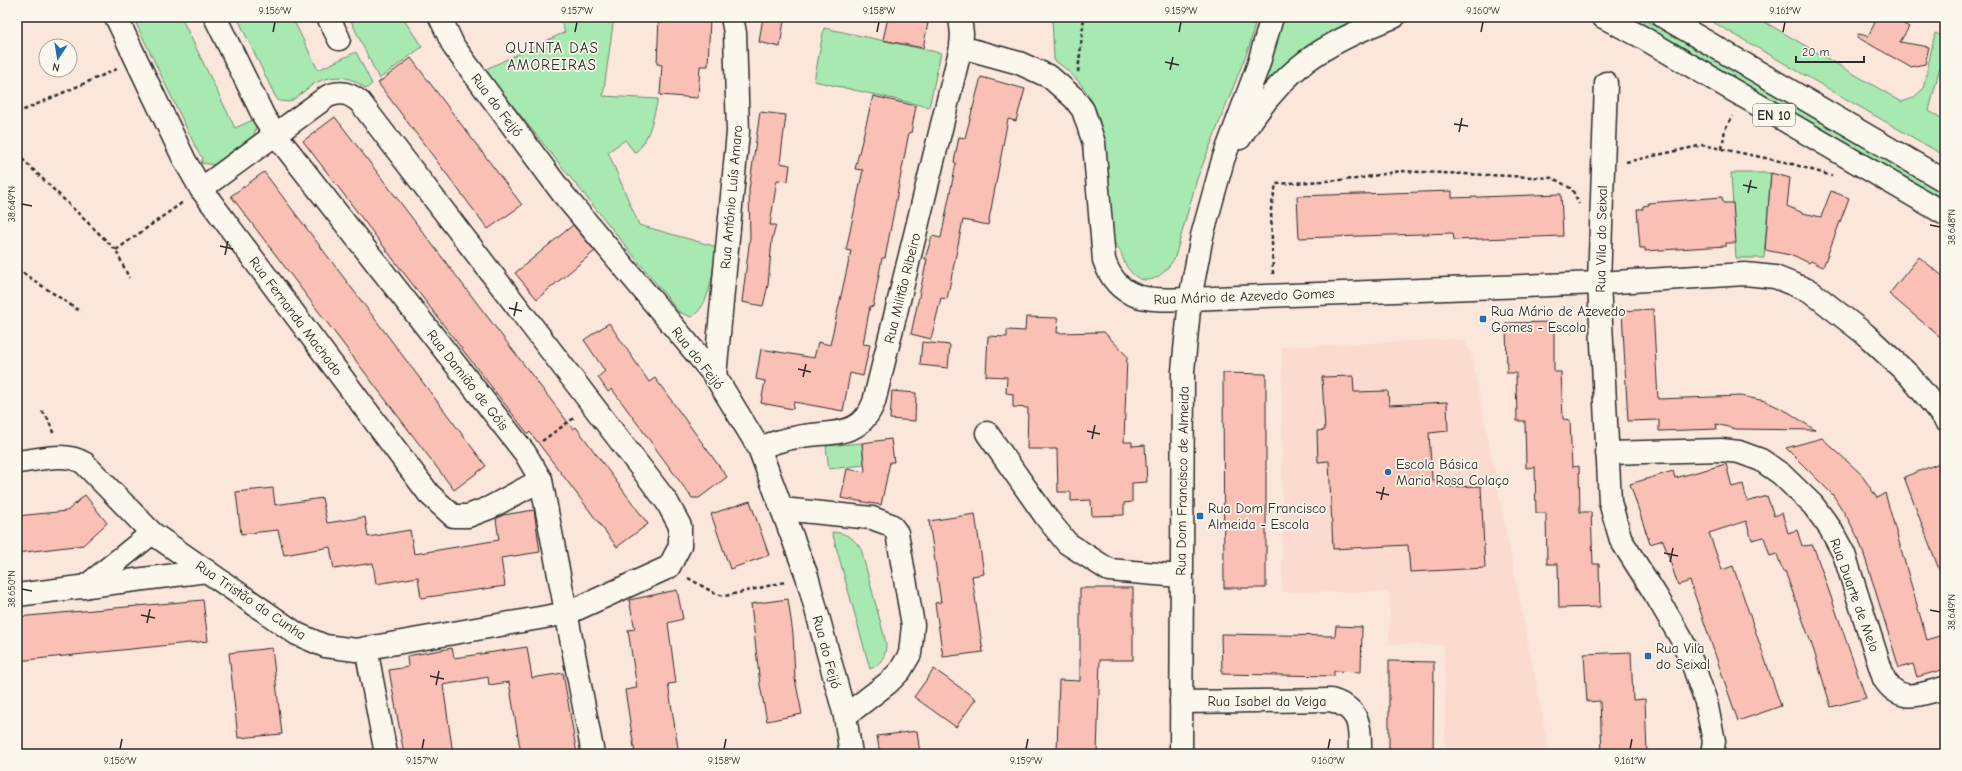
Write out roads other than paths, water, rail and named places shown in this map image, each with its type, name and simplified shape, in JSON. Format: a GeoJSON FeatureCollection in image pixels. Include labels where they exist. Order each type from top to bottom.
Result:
{"type":"FeatureCollection","features":[{"type":"Feature","properties":{"kind":"street","name":"Rua Fernanda Machado"},"geometry":{"type":"LineString","coordinates":[[116,17],[185,161],[201,189],[429,494],[453,516],[468,516],[489,508],[541,480]]}},
{"type":"Feature","properties":{"kind":"street","name":"Rua Damião de Góis"},"geometry":{"type":"LineString","coordinates":[[215,17],[264,117],[276,135],[525,453],[541,480],[568,613],[593,754]]}},
{"type":"Feature","properties":{"kind":"street"},"geometry":{"type":"LineString","coordinates":[[328,17],[339,39]]}},
{"type":"Feature","properties":{"kind":"street","name":"Rua do Feijó"},"geometry":{"type":"LineString","coordinates":[[440,17],[454,47],[563,194],[715,376],[759,448],[807,576],[845,716],[851,754]]}},
{"type":"Feature","properties":{"kind":"street","name":"Rua António Luís Amaro"},"geometry":{"type":"LineString","coordinates":[[715,376],[738,132],[735,33],[732,17]]}},
{"type":"Feature","properties":{"kind":"street","name":"Rua Militão Ribeiro"},"geometry":{"type":"LineString","coordinates":[[759,448],[799,436],[842,432],[853,429],[862,423],[869,414],[874,402],[960,47],[962,34],[960,17]]}},
{"type":"Feature","properties":{"kind":"street","name":"Rua Dom Francisco de Almeida"},"geometry":{"type":"LineString","coordinates":[[1181,754],[1180,576],[1183,371],[1190,299],[1209,211],[1223,160],[1258,66],[1272,17]]}},
{"type":"Feature","properties":{"kind":"street","name":"Rua Dom Francisco de Almeida"},"geometry":{"type":"LineString","coordinates":[[1209,211],[1239,139],[1264,101],[1279,83],[1318,52],[1334,43],[1394,17]]}},
{"type":"Feature","properties":{"kind":"street","name":"EN 10"},"geometry":{"type":"LineString","coordinates":[[1603,17],[1640,36],[1945,214]]}},
{"type":"Feature","properties":{"kind":"street","name":"EN 10"},"geometry":{"type":"LineString","coordinates":[[1664,17],[1945,181]]}},
{"type":"Feature","properties":{"kind":"street","name":"Rua Mário de Azevedo Gomes"},"geometry":{"type":"LineString","coordinates":[[960,47],[1019,63],[1036,70],[1050,77],[1074,98],[1087,120],[1094,143],[1103,250],[1107,268],[1117,284],[1138,297],[1147,300],[1257,297],[1599,283],[1745,274],[1774,277],[1810,291],[1865,334],[1909,375],[1945,419]]}},
{"type":"Feature","properties":{"kind":"street","name":"Rua Vila do Seixal"},"geometry":{"type":"LineString","coordinates":[[1606,83],[1599,283],[1610,502],[1621,540],[1657,596],[1681,638],[1692,662],[1706,702],[1714,741],[1712,754]]}},
{"type":"Feature","properties":{"kind":"street","name":"Rua Tristão da Cunha"},"geometry":{"type":"LineString","coordinates":[[17,462],[74,457],[84,463],[152,533],[297,634],[325,646],[356,650],[568,613],[669,567],[680,546],[680,526],[667,502],[360,102],[351,95],[339,92],[328,96],[276,135]]}},
{"type":"Feature","properties":{"kind":"street"},"geometry":{"type":"LineString","coordinates":[[201,189],[276,135]]}},
{"type":"Feature","properties":{"kind":"street"},"geometry":{"type":"LineString","coordinates":[[987,433],[1046,517],[1067,543],[1109,570],[1180,576]]}},
{"type":"Feature","properties":{"kind":"street","name":"Rua Duarte de Melo"},"geometry":{"type":"LineString","coordinates":[[1607,453],[1722,450],[1739,452],[1761,460],[1781,474],[1813,505],[1830,528],[1844,554],[1884,679],[1891,689],[1902,696],[1916,695],[1945,688]]}},
{"type":"Feature","properties":{"kind":"street"},"geometry":{"type":"LineString","coordinates":[[782,509],[872,518],[891,525],[897,533],[913,625],[910,654],[900,671],[888,683],[845,716]]}},
{"type":"Feature","properties":{"kind":"street"},"geometry":{"type":"LineString","coordinates":[[85,587],[152,533]]}},
{"type":"Feature","properties":{"kind":"street"},"geometry":{"type":"LineString","coordinates":[[17,594],[85,587],[207,571]]}},
{"type":"Feature","properties":{"kind":"street"},"geometry":{"type":"LineString","coordinates":[[366,648],[386,754]]}},
{"type":"Feature","properties":{"kind":"street","name":"Rua Isabel da Veiga"},"geometry":{"type":"LineString","coordinates":[[1181,702],[1331,700],[1343,704],[1354,713],[1360,729],[1360,754]]}},
{"type":"Feature","properties":{"kind":"place","name":"Rua Mário de Azevedo Gomes - Escola"},"geometry":{"type":"Point","coordinates":[1483,319]}},
{"type":"Feature","properties":{"kind":"place","name":"Escola Básica Maria Rosa Colaço"},"geometry":{"type":"Point","coordinates":[1388,472]}},
{"type":"Feature","properties":{"kind":"place","name":"Rua Dom Francisco Almeida - Escola"},"geometry":{"type":"Point","coordinates":[1200,516]}},
{"type":"Feature","properties":{"kind":"place","name":"Rua Vila do Seixal"},"geometry":{"type":"Point","coordinates":[1648,656]}},
{"type":"Feature","properties":{"kind":"district","name":"QUINTA DAS AMOREIRAS"},"geometry":{"type":"Point","coordinates":[552,56]}}]}
